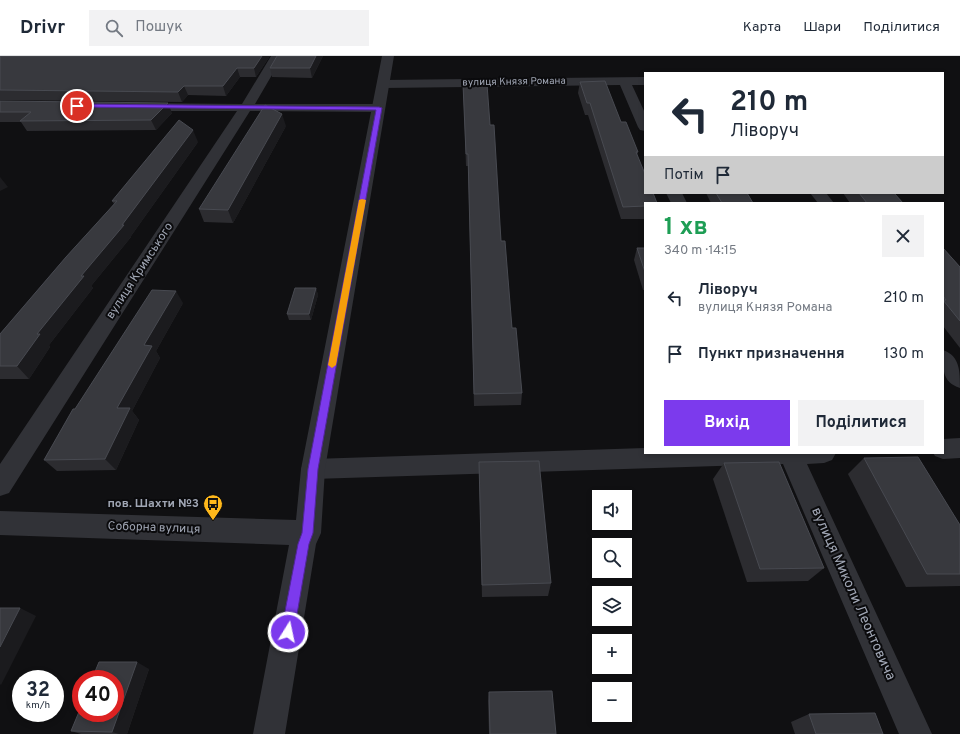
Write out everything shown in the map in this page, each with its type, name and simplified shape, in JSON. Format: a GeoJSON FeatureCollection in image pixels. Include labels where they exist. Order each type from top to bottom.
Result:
{"type":"FeatureCollection","features":[{"type":"Feature","properties":{"kind":"street","name":"вулиця Кримського"},"geometry":{"type":"LineString","coordinates":[[0,484],[246,108],[277,56]]}},
{"type":"Feature","properties":{"kind":"street"},"geometry":{"type":"LineString","coordinates":[[269,734],[303,544],[308,533],[313,469],[388,56]]}},
{"type":"Feature","properties":{"kind":"street"},"geometry":{"type":"LineString","coordinates":[[624,81],[644,125]]}},
{"type":"Feature","properties":{"kind":"street","name":"вулиця Князя Романа"},"geometry":{"type":"LineString","coordinates":[[383,84],[644,81]]}},
{"type":"Feature","properties":{"kind":"street"},"geometry":{"type":"LineString","coordinates":[[127,107],[379,108]]}},
{"type":"Feature","properties":{"kind":"street"},"geometry":{"type":"LineString","coordinates":[[819,194],[825,202]]}},
{"type":"Feature","properties":{"kind":"street"},"geometry":{"type":"LineString","coordinates":[[944,359],[960,380]]}},
{"type":"Feature","properties":{"kind":"street"},"geometry":{"type":"LineString","coordinates":[[944,449],[960,448]]}},
{"type":"Feature","properties":{"kind":"street"},"geometry":{"type":"LineString","coordinates":[[313,469],[791,454]]}},
{"type":"Feature","properties":{"kind":"street","name":"вулиця Миколи Леонтовича"},"geometry":{"type":"LineString","coordinates":[[791,454],[916,734]]}},
{"type":"Feature","properties":{"kind":"street","name":"Соборна вулиця"},"geometry":{"type":"LineString","coordinates":[[0,523],[308,533]]}},
{"type":"Feature","properties":{"kind":"building"},"geometry":{"type":"Polygon","coordinates":[[[0,56],[262,56],[254,68],[237,68],[223,86],[184,86],[178,92],[0,90],[0,56]]]}},
{"type":"Feature","properties":{"kind":"building"},"geometry":{"type":"Polygon","coordinates":[[[277,56],[316,56],[310,68],[270,68],[277,56]]]}},
{"type":"Feature","properties":{"kind":"building"},"geometry":{"type":"Polygon","coordinates":[[[605,81],[621,122],[626,122],[638,152],[636,152],[644,172],[644,194],[653,194],[657,202],[644,202],[644,206],[623,207],[590,103],[587,103],[580,82],[605,81]]]}},
{"type":"Feature","properties":{"kind":"building"},"geometry":{"type":"Polygon","coordinates":[[[463,84],[487,84],[490,125],[494,125],[501,241],[505,241],[512,328],[516,328],[522,393],[474,394],[468,154],[466,154],[463,84]]]}},
{"type":"Feature","properties":{"kind":"building"},"geometry":{"type":"Polygon","coordinates":[[[0,101],[168,103],[151,120],[20,121],[31,112],[0,112],[0,101]]]}},
{"type":"Feature","properties":{"kind":"building"},"geometry":{"type":"Polygon","coordinates":[[[265,105],[282,114],[228,210],[199,209],[265,105]]]}},
{"type":"Feature","properties":{"kind":"building"},"geometry":{"type":"Polygon","coordinates":[[[179,120],[193,130],[122,225],[124,225],[81,276],[84,276],[37,334],[40,334],[17,366],[0,366],[0,334],[66,257],[117,201],[112,201],[179,120]]]}},
{"type":"Feature","properties":{"kind":"building"},"geometry":{"type":"Polygon","coordinates":[[[717,194],[748,194],[752,202],[721,202],[717,194]]]}},
{"type":"Feature","properties":{"kind":"building"},"geometry":{"type":"Polygon","coordinates":[[[860,194],[895,194],[902,202],[866,202],[860,194]]]}},
{"type":"Feature","properties":{"kind":"building"},"geometry":{"type":"Polygon","coordinates":[[[637,248],[644,248],[644,269],[637,248]]]}},
{"type":"Feature","properties":{"kind":"building"},"geometry":{"type":"Polygon","coordinates":[[[944,249],[960,267],[960,321],[944,301],[946,300],[944,297],[944,249]]]}},
{"type":"Feature","properties":{"kind":"building"},"geometry":{"type":"Polygon","coordinates":[[[295,288],[316,288],[309,314],[287,314],[295,288]]]}},
{"type":"Feature","properties":{"kind":"building"},"geometry":{"type":"Polygon","coordinates":[[[152,290],[176,291],[144,345],[152,346],[117,408],[130,408],[105,459],[44,460],[73,409],[75,409],[152,290]]]}},
{"type":"Feature","properties":{"kind":"building"},"geometry":{"type":"Polygon","coordinates":[[[918,457],[960,525],[960,574],[927,574],[864,458],[918,457]]]}},
{"type":"Feature","properties":{"kind":"building"},"geometry":{"type":"Polygon","coordinates":[[[539,461],[551,583],[482,585],[479,462],[539,461]]]}},
{"type":"Feature","properties":{"kind":"building"},"geometry":{"type":"Polygon","coordinates":[[[779,462],[824,568],[760,569],[724,463],[779,462]]]}},
{"type":"Feature","properties":{"kind":"building"},"geometry":{"type":"Polygon","coordinates":[[[0,608],[20,608],[0,647],[0,608]]]}},
{"type":"Feature","properties":{"kind":"building"},"geometry":{"type":"Polygon","coordinates":[[[99,662],[137,662],[124,698],[124,670],[96,670],[99,662]]]}},
{"type":"Feature","properties":{"kind":"building"},"geometry":{"type":"Polygon","coordinates":[[[552,691],[556,734],[490,734],[489,692],[552,691]]]}},
{"type":"Feature","properties":{"kind":"building"},"geometry":{"type":"Polygon","coordinates":[[[875,713],[883,734],[816,734],[809,714],[875,713]]]}},
{"type":"Feature","properties":{"kind":"building"},"geometry":{"type":"Polygon","coordinates":[[[75,722],[116,722],[112,732],[71,731],[75,722]]]}},
{"type":"Feature","properties":{"kind":"slow traffic"},"geometry":{"type":"LineString","coordinates":[[332,365],[362,200]]}},
{"type":"Feature","properties":{"kind":"place","name":"пов. Шахти №3"},"geometry":{"type":"Point","coordinates":[213,521]}},
{"type":"Feature","properties":{"kind":"route"},"geometry":{"type":"LineString","coordinates":[[77,106],[379,108],[313,469],[308,533],[303,544],[288,632]]}}]}
